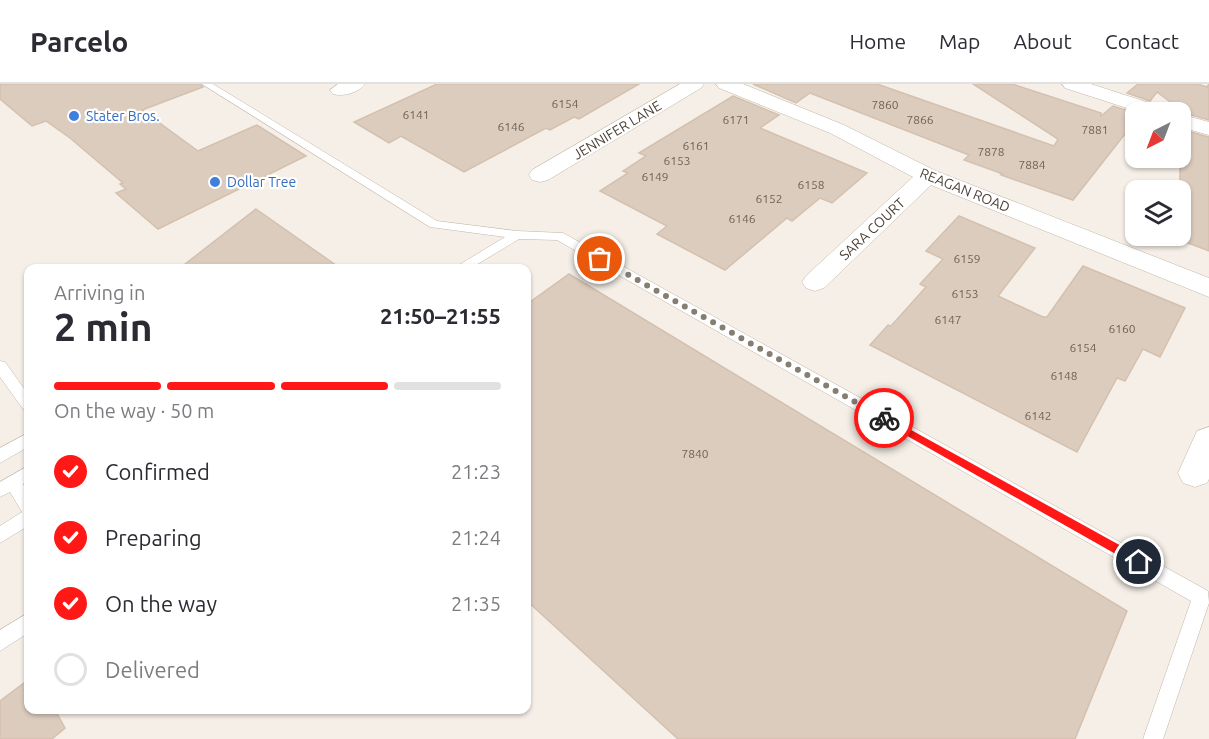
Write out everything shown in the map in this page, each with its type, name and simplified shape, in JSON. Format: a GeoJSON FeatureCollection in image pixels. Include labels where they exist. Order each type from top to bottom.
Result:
{"type":"FeatureCollection","features":[{"type":"Feature","properties":{"kind":"street","name":"JENNIFER LANE"},"geometry":{"type":"LineString","coordinates":[[540,175],[694,84]]}},
{"type":"Feature","properties":{"kind":"street","name":"REAGAN ROAD"},"geometry":{"type":"LineString","coordinates":[[726,84],[837,129],[928,176],[1209,288]]}},
{"type":"Feature","properties":{"kind":"street"},"geometry":{"type":"LineString","coordinates":[[1072,84],[1127,102]]}},
{"type":"Feature","properties":{"kind":"street"},"geometry":{"type":"LineString","coordinates":[[1191,123],[1209,129]]}},
{"type":"Feature","properties":{"kind":"street","name":"SARA COURT"},"geometry":{"type":"LineString","coordinates":[[815,282],[928,176]]}},
{"type":"Feature","properties":{"kind":"street"},"geometry":{"type":"LineString","coordinates":[[1195,473],[1209,440]]}},
{"type":"Feature","properties":{"kind":"lane"},"geometry":{"type":"LineString","coordinates":[[207,84],[434,224],[517,235],[559,236],[1202,597],[1153,739]]}},
{"type":"Feature","properties":{"kind":"lane"},"geometry":{"type":"LineString","coordinates":[[470,264],[517,235]]}},
{"type":"Feature","properties":{"kind":"lane"},"geometry":{"type":"LineString","coordinates":[[0,366],[24,399]]}},
{"type":"Feature","properties":{"kind":"lane"},"geometry":{"type":"LineString","coordinates":[[0,456],[24,441]]}},
{"type":"Feature","properties":{"kind":"lane"},"geometry":{"type":"LineString","coordinates":[[24,475],[7,486],[24,503]]}},
{"type":"Feature","properties":{"kind":"lane"},"geometry":{"type":"LineString","coordinates":[[0,535],[24,520]]}},
{"type":"Feature","properties":{"kind":"lane"},"geometry":{"type":"LineString","coordinates":[[0,641],[24,625]]}},
{"type":"Feature","properties":{"kind":"building"},"geometry":{"type":"Polygon","coordinates":[[[0,84],[200,84],[203,87],[142,110],[198,151],[257,125],[306,156],[158,229],[116,193],[126,189],[120,184],[123,183],[70,138],[46,121],[32,126],[0,99],[0,84]]]}},
{"type":"Feature","properties":{"kind":"building"},"geometry":{"type":"Polygon","coordinates":[[[437,84],[639,84],[579,119],[574,117],[550,130],[546,128],[464,172],[401,136],[389,143],[354,122],[437,84]]]}},
{"type":"Feature","properties":{"kind":"building"},"geometry":{"type":"Polygon","coordinates":[[[753,84],[877,84],[1054,146],[1058,139],[973,84],[1012,84],[1101,113],[1101,116],[1113,106],[1125,110],[1125,134],[1073,200],[964,160],[969,155],[810,93],[796,103],[753,84]]]}},
{"type":"Feature","properties":{"kind":"building"},"geometry":{"type":"Polygon","coordinates":[[[1138,84],[1198,84],[1207,87],[1209,84],[1209,120],[1191,115],[1191,102],[1170,102],[1157,92],[1150,101],[1127,93],[1138,84]]]}},
{"type":"Feature","properties":{"kind":"building"},"geometry":{"type":"Polygon","coordinates":[[[733,96],[779,115],[760,128],[867,173],[832,203],[820,198],[792,221],[787,218],[725,270],[657,234],[667,226],[600,191],[628,173],[623,171],[646,156],[639,153],[733,96]]]}},
{"type":"Feature","properties":{"kind":"building"},"geometry":{"type":"Polygon","coordinates":[[[1191,132],[1209,137],[1209,251],[1191,244],[1191,180],[1180,180],[1180,168],[1191,168],[1191,132]]]}},
{"type":"Feature","properties":{"kind":"building"},"geometry":{"type":"Polygon","coordinates":[[[256,209],[334,264],[185,264],[256,209]]]}},
{"type":"Feature","properties":{"kind":"building"},"geometry":{"type":"Polygon","coordinates":[[[959,216],[1035,248],[998,296],[1043,317],[1047,317],[1083,266],[1185,308],[1160,357],[1143,349],[1125,381],[1117,378],[1077,452],[870,345],[888,325],[891,326],[926,287],[920,284],[943,259],[926,251],[959,216]]]}},
{"type":"Feature","properties":{"kind":"building"},"geometry":{"type":"Polygon","coordinates":[[[569,274],[1127,611],[1075,739],[678,739],[531,605],[531,301],[569,274]]]}},
{"type":"Feature","properties":{"kind":"building"},"geometry":{"type":"Polygon","coordinates":[[[24,683],[24,714],[57,714],[65,728],[52,739],[0,739],[0,701],[24,683]]]}},
{"type":"Feature","properties":{"kind":"way so far"},"geometry":{"type":"LineString","coordinates":[[600,259],[884,418]]}},
{"type":"Feature","properties":{"kind":"place","name":"Stater Bros."},"geometry":{"type":"Point","coordinates":[74,116]}},
{"type":"Feature","properties":{"kind":"place","name":"Dollar Tree"},"geometry":{"type":"Point","coordinates":[215,182]}},
{"type":"Feature","properties":{"kind":"route"},"geometry":{"type":"LineString","coordinates":[[884,418],[1139,562]]}}]}
